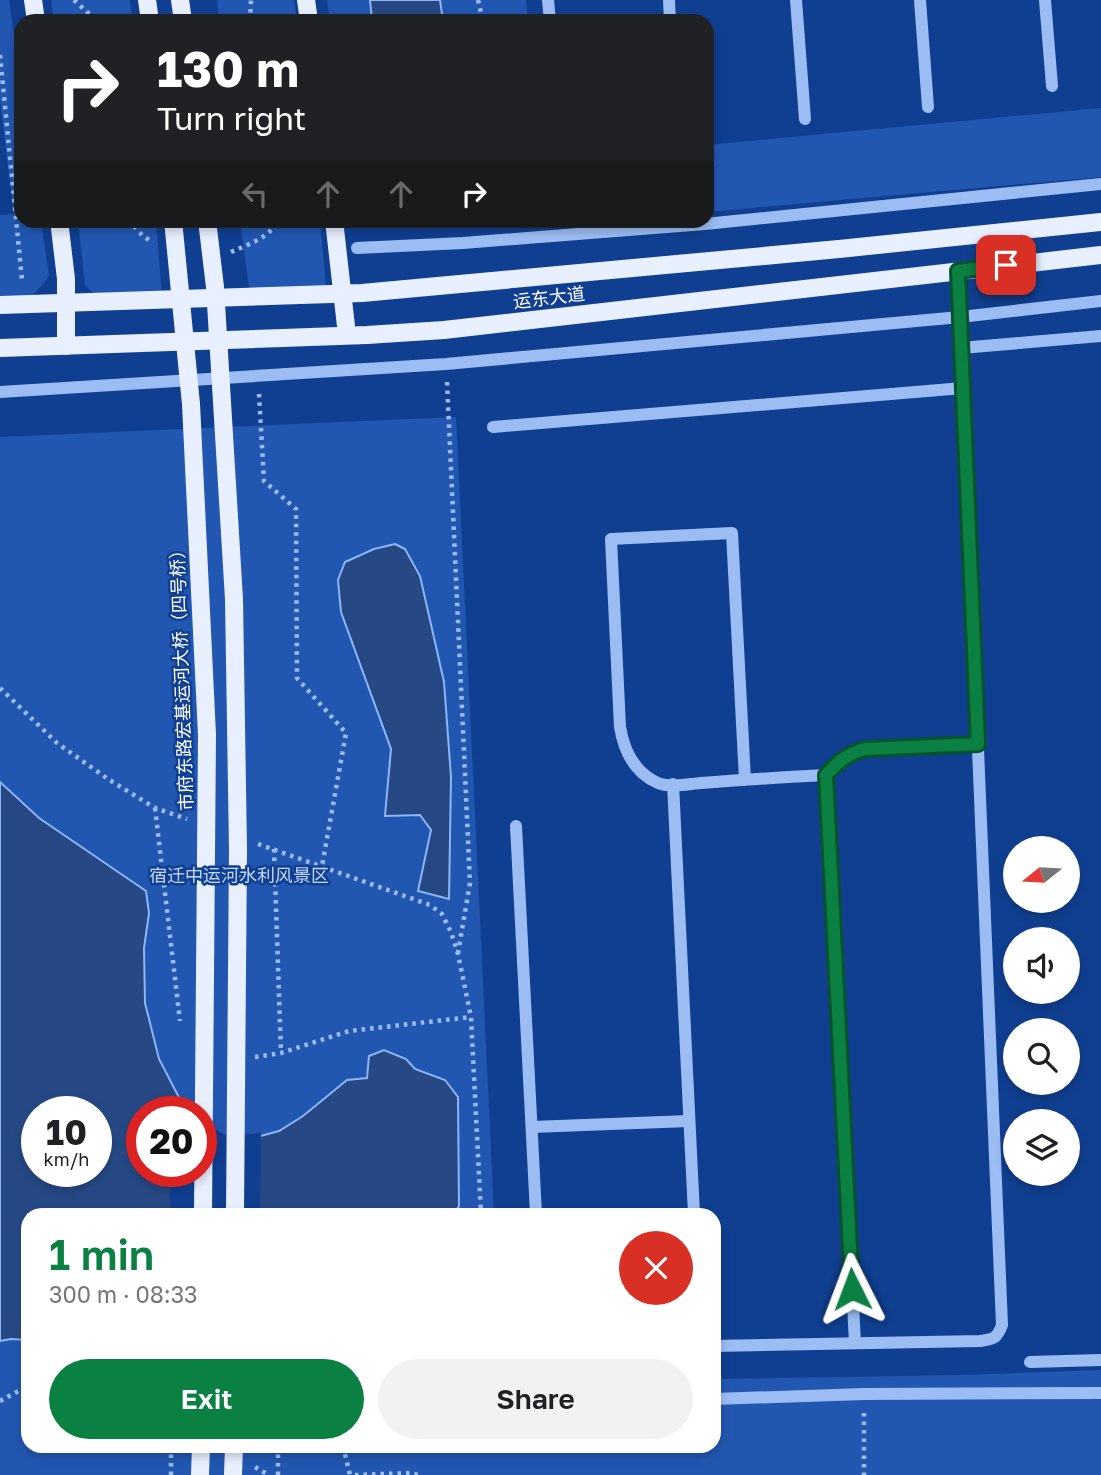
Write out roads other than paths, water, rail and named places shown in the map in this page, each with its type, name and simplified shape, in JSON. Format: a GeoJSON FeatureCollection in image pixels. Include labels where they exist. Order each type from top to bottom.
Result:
{"type":"FeatureCollection","features":[{"type":"Feature","properties":{"kind":"main road","name":"运东大道"},"geometry":{"type":"LineString","coordinates":[[0,305],[362,293],[1101,222]]}},
{"type":"Feature","properties":{"kind":"main road"},"geometry":{"type":"LineString","coordinates":[[60,228],[66,279],[66,346]]}},
{"type":"Feature","properties":{"kind":"main road","name":"市府东路宏基运河大桥（四号桥）"},"geometry":{"type":"LineString","coordinates":[[174,228],[191,404],[207,735],[203,1208]]}},
{"type":"Feature","properties":{"kind":"main road"},"geometry":{"type":"LineString","coordinates":[[208,228],[215,287],[234,599],[238,850],[235,1208]]}},
{"type":"Feature","properties":{"kind":"main road"},"geometry":{"type":"LineString","coordinates":[[335,228],[347,335]]}},
{"type":"Feature","properties":{"kind":"main road","name":"运东大道"},"geometry":{"type":"LineString","coordinates":[[0,348],[444,330],[1101,255]]}},
{"type":"Feature","properties":{"kind":"main road"},"geometry":{"type":"LineString","coordinates":[[200,1475],[201,1453]]}},
{"type":"Feature","properties":{"kind":"main road"},"geometry":{"type":"LineString","coordinates":[[233,1475],[234,1453]]}},
{"type":"Feature","properties":{"kind":"lane"},"geometry":{"type":"LineString","coordinates":[[796,0],[805,119]]}},
{"type":"Feature","properties":{"kind":"lane"},"geometry":{"type":"LineString","coordinates":[[920,0],[928,107]]}},
{"type":"Feature","properties":{"kind":"lane"},"geometry":{"type":"LineString","coordinates":[[1045,0],[1052,86]]}},
{"type":"Feature","properties":{"kind":"lane"},"geometry":{"type":"LineString","coordinates":[[714,223],[1101,184]]}},
{"type":"Feature","properties":{"kind":"lane"},"geometry":{"type":"LineString","coordinates":[[357,248],[463,243],[654,228]]}},
{"type":"Feature","properties":{"kind":"lane"},"geometry":{"type":"LineString","coordinates":[[721,1346],[979,1341],[999,1335],[1002,1325],[958,271]]}},
{"type":"Feature","properties":{"kind":"lane"},"geometry":{"type":"LineString","coordinates":[[0,392],[446,365],[1101,302]]}},
{"type":"Feature","properties":{"kind":"lane"},"geometry":{"type":"LineString","coordinates":[[961,348],[1101,336]]}},
{"type":"Feature","properties":{"kind":"lane"},"geometry":{"type":"LineString","coordinates":[[493,427],[963,388]]}},
{"type":"Feature","properties":{"kind":"lane"},"geometry":{"type":"LineString","coordinates":[[745,780],[732,533],[611,539],[620,727],[623,745],[642,773],[660,784],[673,785],[826,775]]}},
{"type":"Feature","properties":{"kind":"lane"},"geometry":{"type":"LineString","coordinates":[[855,1343],[826,775],[839,760],[852,752],[865,749],[978,744]]}},
{"type":"Feature","properties":{"kind":"lane"},"geometry":{"type":"LineString","coordinates":[[673,785],[694,1208]]}},
{"type":"Feature","properties":{"kind":"lane"},"geometry":{"type":"LineString","coordinates":[[516,826],[536,1208]]}},
{"type":"Feature","properties":{"kind":"lane"},"geometry":{"type":"LineString","coordinates":[[532,1127],[689,1121]]}},
{"type":"Feature","properties":{"kind":"lane"},"geometry":{"type":"LineString","coordinates":[[1030,1362],[1101,1360]]}},
{"type":"Feature","properties":{"kind":"lane"},"geometry":{"type":"LineString","coordinates":[[721,1399],[864,1394],[1101,1394]]}},
{"type":"Feature","properties":{"kind":"park label","name":"宿迁中运河水利风景区"},"geometry":{"type":"Point","coordinates":[239,875]}}]}
